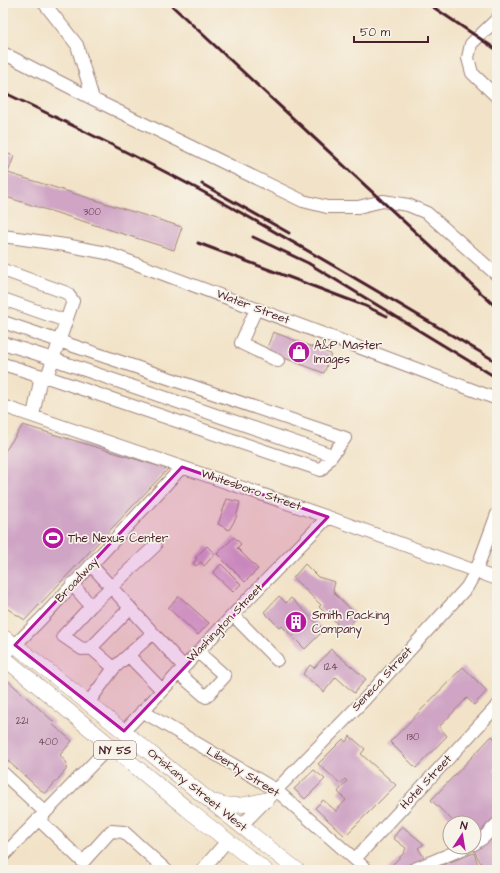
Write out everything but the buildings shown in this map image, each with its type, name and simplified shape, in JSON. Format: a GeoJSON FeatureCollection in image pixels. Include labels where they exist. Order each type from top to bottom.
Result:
{"type":"FeatureCollection","features":[{"type":"Feature","properties":{"kind":"main road","name":"Oriskany Street West"},"geometry":{"type":"LineString","coordinates":[[9,641],[297,870]]}},
{"type":"Feature","properties":{"kind":"main road","name":"Oriskany Street West"},"geometry":{"type":"LineString","coordinates":[[3,657],[187,809],[265,870]]}},
{"type":"Feature","properties":{"kind":"main road"},"geometry":{"type":"LineString","coordinates":[[209,800],[222,806],[235,807],[271,795]]}},
{"type":"Feature","properties":{"kind":"main road"},"geometry":{"type":"LineString","coordinates":[[187,809],[214,820],[241,826]]}},
{"type":"Feature","properties":{"kind":"street"},"geometry":{"type":"LineString","coordinates":[[44,3],[77,45],[93,99]]}},
{"type":"Feature","properties":{"kind":"street"},"geometry":{"type":"LineString","coordinates":[[497,19],[471,44],[468,58],[472,74],[497,97]]}},
{"type":"Feature","properties":{"kind":"street"},"geometry":{"type":"LineString","coordinates":[[3,53],[93,99],[304,201],[327,207],[358,207],[383,201],[408,205],[427,213],[497,276]]}},
{"type":"Feature","properties":{"kind":"street","name":"Water Street"},"geometry":{"type":"LineString","coordinates":[[3,236],[107,253],[497,399]]}},
{"type":"Feature","properties":{"kind":"street"},"geometry":{"type":"LineString","coordinates":[[3,270],[67,293],[73,301],[53,359],[41,377],[33,416]]}},
{"type":"Feature","properties":{"kind":"street"},"geometry":{"type":"LineString","coordinates":[[3,299],[66,321]]}},
{"type":"Feature","properties":{"kind":"street"},"geometry":{"type":"LineString","coordinates":[[256,309],[241,343],[278,361]]}},
{"type":"Feature","properties":{"kind":"street"},"geometry":{"type":"LineString","coordinates":[[3,322],[60,340],[345,438],[321,470],[3,364]]}},
{"type":"Feature","properties":{"kind":"street"},"geometry":{"type":"LineString","coordinates":[[3,343],[332,455]]}},
{"type":"Feature","properties":{"kind":"street","name":"Whitesboro Street"},"geometry":{"type":"LineString","coordinates":[[3,406],[328,517],[497,579]]}},
{"type":"Feature","properties":{"kind":"street","name":"Broadway"},"geometry":{"type":"LineString","coordinates":[[3,657],[9,641],[91,565],[182,467]]}},
{"type":"Feature","properties":{"kind":"street","name":"Seneca Street"},"geometry":{"type":"LineString","coordinates":[[241,826],[365,699],[467,587],[476,571],[497,514]]}},
{"type":"Feature","properties":{"kind":"street","name":"Washington Street"},"geometry":{"type":"LineString","coordinates":[[124,731],[328,517]]}},
{"type":"Feature","properties":{"kind":"street"},"geometry":{"type":"LineString","coordinates":[[130,608],[91,648],[82,649],[63,636],[91,606],[112,588],[155,546]]}},
{"type":"Feature","properties":{"kind":"street"},"geometry":{"type":"LineString","coordinates":[[91,565],[153,633],[181,670],[206,697],[225,676],[198,652]]}},
{"type":"Feature","properties":{"kind":"street"},"geometry":{"type":"LineString","coordinates":[[72,584],[91,606]]}},
{"type":"Feature","properties":{"kind":"street"},"geometry":{"type":"LineString","coordinates":[[233,615],[277,660]]}},
{"type":"Feature","properties":{"kind":"street"},"geometry":{"type":"LineString","coordinates":[[88,703],[114,668],[153,633]]}},
{"type":"Feature","properties":{"kind":"street"},"geometry":{"type":"LineString","coordinates":[[91,648],[114,668]]}},
{"type":"Feature","properties":{"kind":"street"},"geometry":{"type":"LineString","coordinates":[[129,656],[162,690]]}},
{"type":"Feature","properties":{"kind":"street","name":"Hotel Street"},"geometry":{"type":"LineString","coordinates":[[355,859],[497,706]]}},
{"type":"Feature","properties":{"kind":"street","name":"Liberty Street"},"geometry":{"type":"LineString","coordinates":[[142,712],[271,795],[355,859],[367,870]]}},
{"type":"Feature","properties":{"kind":"street"},"geometry":{"type":"LineString","coordinates":[[3,856],[110,746]]}},
{"type":"Feature","properties":{"kind":"street"},"geometry":{"type":"LineString","coordinates":[[3,773],[83,862],[111,831],[118,831],[124,832],[166,870]]}},
{"type":"Feature","properties":{"kind":"street"},"geometry":{"type":"LineString","coordinates":[[482,839],[497,824]]}},
{"type":"Feature","properties":{"kind":"street"},"geometry":{"type":"LineString","coordinates":[[202,870],[227,841]]}},
{"type":"Feature","properties":{"kind":"street"},"geometry":{"type":"LineString","coordinates":[[412,870],[448,855]]}},
{"type":"Feature","properties":{"kind":"highlighted area"},"geometry":{"type":"Polygon","coordinates":[[[182,467],[328,517],[124,731],[15,645],[182,467]]]}},
{"type":"Feature","properties":{"kind":"railway"},"geometry":{"type":"LineString","coordinates":[[169,3],[497,308]]}},
{"type":"Feature","properties":{"kind":"railway"},"geometry":{"type":"LineString","coordinates":[[427,3],[497,50]]}},
{"type":"Feature","properties":{"kind":"railway"},"geometry":{"type":"LineString","coordinates":[[3,92],[196,188],[310,252],[497,362]]}},
{"type":"Feature","properties":{"kind":"railway"},"geometry":{"type":"LineString","coordinates":[[202,184],[289,233]]}},
{"type":"Feature","properties":{"kind":"railway"},"geometry":{"type":"LineString","coordinates":[[253,237],[308,263],[497,378]]}},
{"type":"Feature","properties":{"kind":"railway"},"geometry":{"type":"LineString","coordinates":[[198,243],[363,305],[387,316]]}},
{"type":"Feature","properties":{"kind":"place","name":"A&P Master Images"},"geometry":{"type":"Point","coordinates":[299,352]}},
{"type":"Feature","properties":{"kind":"place","name":"The Nexus Center"},"geometry":{"type":"Point","coordinates":[53,538]}},
{"type":"Feature","properties":{"kind":"place","name":"Smith Packing Company"},"geometry":{"type":"Point","coordinates":[296,622]}}]}
